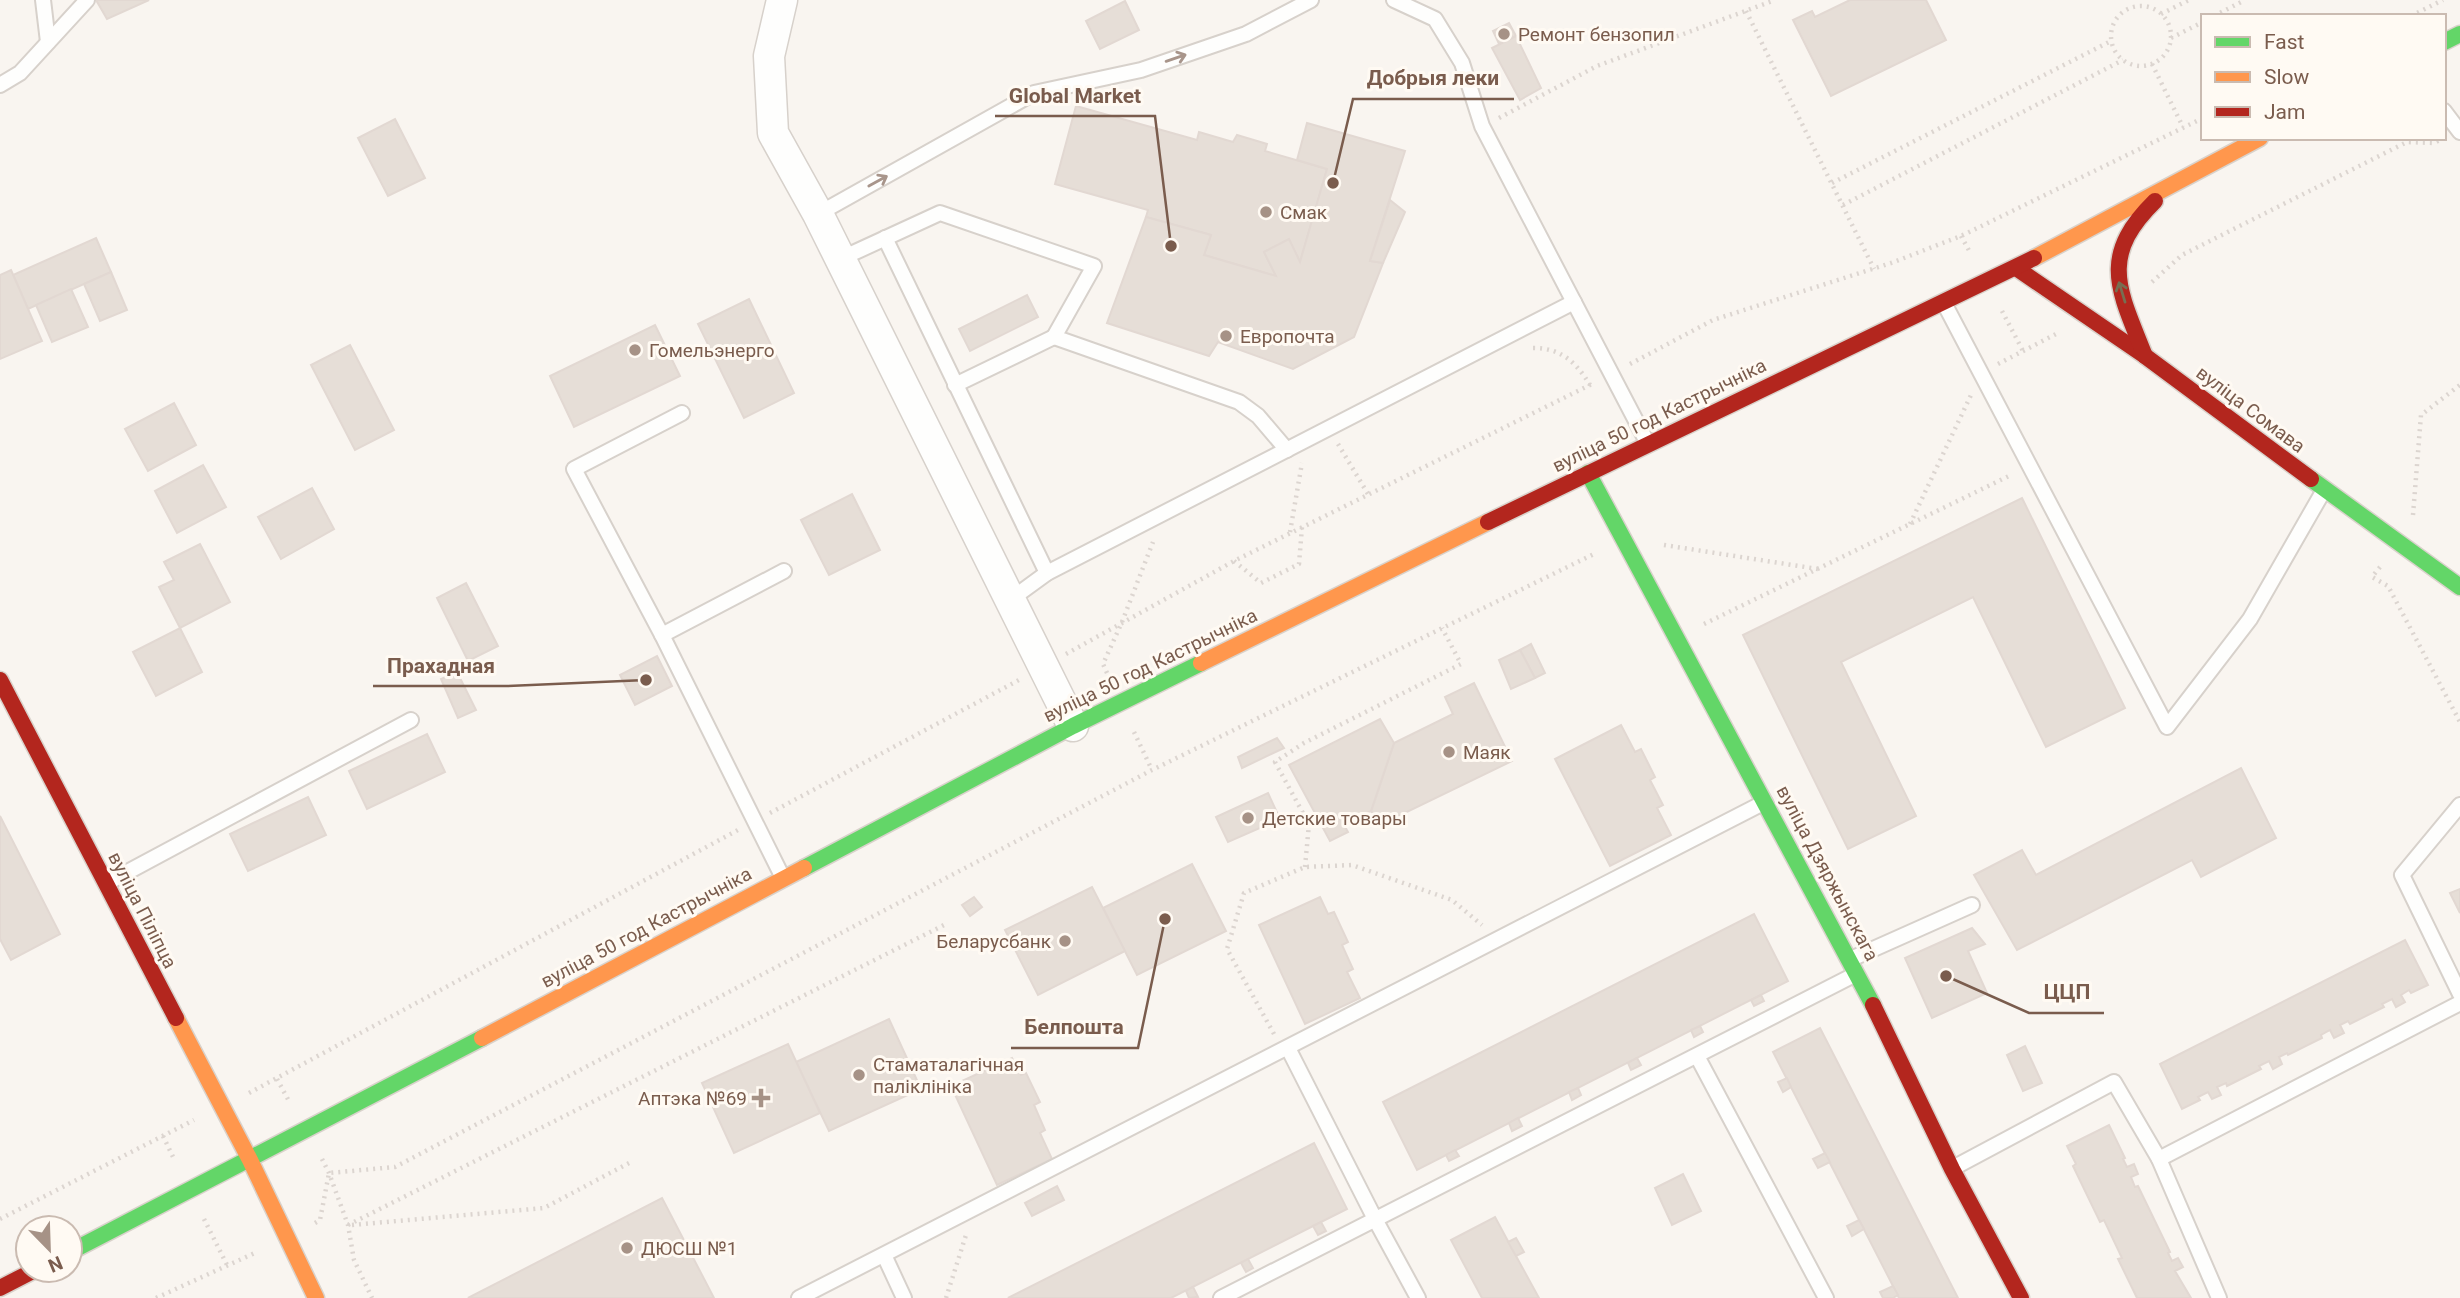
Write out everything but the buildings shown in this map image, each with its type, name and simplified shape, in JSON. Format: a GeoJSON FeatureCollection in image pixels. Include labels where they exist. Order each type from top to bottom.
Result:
{"type":"FeatureCollection","features":[{"type":"Feature","properties":{"kind":"main road","name":"вуліца 50 год Кастрычніка"},"geometry":{"type":"LineString","coordinates":[[84,1245],[1073,726],[1588,472],[2016,268],[2256,140]]}},
{"type":"Feature","properties":{"kind":"main road"},"geometry":{"type":"LineString","coordinates":[[2145,356],[2118,283],[2117,257],[2127,231],[2151,204],[2187,177]]}},
{"type":"Feature","properties":{"kind":"main road","name":"вуліца Сомава"},"geometry":{"type":"LineString","coordinates":[[2016,268],[2145,356],[2460,587]]}},
{"type":"Feature","properties":{"kind":"main road","name":"вуліца Дзяржынскага"},"geometry":{"type":"LineString","coordinates":[[1588,472],[1854,967],[1952,1169],[2021,1298]]}},
{"type":"Feature","properties":{"kind":"main road","name":"вуліца Піліпца"},"geometry":{"type":"LineString","coordinates":[[0,680],[250,1160],[316,1298]]}},
{"type":"Feature","properties":{"kind":"street"},"geometry":{"type":"LineString","coordinates":[[782,0],[769,56],[773,133],[818,214],[1073,726]]}},
{"type":"Feature","properties":{"kind":"lane"},"geometry":{"type":"LineString","coordinates":[[43,0],[48,42]]}},
{"type":"Feature","properties":{"kind":"lane"},"geometry":{"type":"LineString","coordinates":[[0,85],[20,73],[87,0]]}},
{"type":"Feature","properties":{"kind":"lane"},"geometry":{"type":"LineString","coordinates":[[818,214],[1034,93],[1141,70],[1246,34],[1311,0]]}},
{"type":"Feature","properties":{"kind":"lane"},"geometry":{"type":"LineString","coordinates":[[1394,0],[1435,19],[1462,63],[1482,127],[1648,443]]}},
{"type":"Feature","properties":{"kind":"lane"},"geometry":{"type":"LineString","coordinates":[[2446,114],[2460,132]]}},
{"type":"Feature","properties":{"kind":"lane"},"geometry":{"type":"LineString","coordinates":[[840,259],[940,213],[1094,266],[1054,337],[955,385]]}},
{"type":"Feature","properties":{"kind":"lane"},"geometry":{"type":"LineString","coordinates":[[885,238],[1047,573]]}},
{"type":"Feature","properties":{"kind":"lane"},"geometry":{"type":"LineString","coordinates":[[1010,600],[1047,573],[1574,302]]}},
{"type":"Feature","properties":{"kind":"lane"},"geometry":{"type":"LineString","coordinates":[[1944,302],[2167,727],[2250,618],[2325,490]]}},
{"type":"Feature","properties":{"kind":"lane"},"geometry":{"type":"LineString","coordinates":[[1054,337],[1240,402],[1258,416],[1287,450]]}},
{"type":"Feature","properties":{"kind":"lane"},"geometry":{"type":"LineString","coordinates":[[682,413],[573,469],[662,635],[783,878]]}},
{"type":"Feature","properties":{"kind":"lane"},"geometry":{"type":"LineString","coordinates":[[662,635],[784,571]]}},
{"type":"Feature","properties":{"kind":"lane"},"geometry":{"type":"LineString","coordinates":[[106,884],[411,720]]}},
{"type":"Feature","properties":{"kind":"lane"},"geometry":{"type":"LineString","coordinates":[[799,1298],[1766,801]]}},
{"type":"Feature","properties":{"kind":"lane"},"geometry":{"type":"LineString","coordinates":[[2460,805],[2402,875],[2460,994]]}},
{"type":"Feature","properties":{"kind":"lane"},"geometry":{"type":"LineString","coordinates":[[1221,1298],[1697,1056],[1854,967],[1972,905]]}},
{"type":"Feature","properties":{"kind":"lane"},"geometry":{"type":"LineString","coordinates":[[2158,1160],[2460,1003]]}},
{"type":"Feature","properties":{"kind":"lane"},"geometry":{"type":"LineString","coordinates":[[1285,1049],[1418,1298]]}},
{"type":"Feature","properties":{"kind":"lane"},"geometry":{"type":"LineString","coordinates":[[1697,1056],[1826,1298]]}},
{"type":"Feature","properties":{"kind":"lane"},"geometry":{"type":"LineString","coordinates":[[1952,1169],[2114,1082],[2158,1160],[2219,1298]]}},
{"type":"Feature","properties":{"kind":"lane"},"geometry":{"type":"LineString","coordinates":[[884,1255],[904,1298]]}},
{"type":"Feature","properties":{"kind":"path"},"geometry":{"type":"LineString","coordinates":[[1482,127],[1597,66],[1775,0]]}},
{"type":"Feature","properties":{"kind":"path"},"geometry":{"type":"LineString","coordinates":[[2161,14],[2189,0]]}},
{"type":"Feature","properties":{"kind":"path"},"geometry":{"type":"LineString","coordinates":[[2218,14],[2245,0]]}},
{"type":"Feature","properties":{"kind":"path"},"geometry":{"type":"LineString","coordinates":[[2415,14],[2443,0]]}},
{"type":"Feature","properties":{"kind":"path"},"geometry":{"type":"LineString","coordinates":[[2137,6],[2148,7],[2161,14],[2170,27],[2171,38],[2163,56],[2152,64],[2137,66],[2123,60],[2114,50],[2111,41],[2114,23],[2128,9],[2137,6]]}},
{"type":"Feature","properties":{"kind":"path"},"geometry":{"type":"LineString","coordinates":[[1746,11],[1874,268]]}},
{"type":"Feature","properties":{"kind":"path"},"geometry":{"type":"LineString","coordinates":[[2171,38],[2201,23]]}},
{"type":"Feature","properties":{"kind":"path"},"geometry":{"type":"LineString","coordinates":[[1832,183],[2111,41]]}},
{"type":"Feature","properties":{"kind":"path"},"geometry":{"type":"LineString","coordinates":[[1843,205],[2123,60]]}},
{"type":"Feature","properties":{"kind":"path"},"geometry":{"type":"LineString","coordinates":[[2152,64],[2183,127]]}},
{"type":"Feature","properties":{"kind":"path"},"geometry":{"type":"LineString","coordinates":[[0,1219],[276,1079],[1043,667],[1234,561],[1612,374],[1713,320],[1874,268],[1961,236],[2201,119]]}},
{"type":"Feature","properties":{"kind":"path"},"geometry":{"type":"LineString","coordinates":[[1526,348],[1544,348],[1561,353],[1579,368],[1590,385]]}},
{"type":"Feature","properties":{"kind":"path"},"geometry":{"type":"LineString","coordinates":[[2460,385],[2421,415],[2412,529],[2372,577],[2388,586],[2460,722]]}},
{"type":"Feature","properties":{"kind":"path"},"geometry":{"type":"LineString","coordinates":[[1326,449],[1338,443],[1368,494]]}},
{"type":"Feature","properties":{"kind":"path"},"geometry":{"type":"LineString","coordinates":[[1290,466],[1302,460],[1290,532]]}},
{"type":"Feature","properties":{"kind":"path"},"geometry":{"type":"LineString","coordinates":[[1678,637],[2030,466]]}},
{"type":"Feature","properties":{"kind":"path"},"geometry":{"type":"LineString","coordinates":[[1234,561],[1261,583],[1299,564],[1303,526]]}},
{"type":"Feature","properties":{"kind":"path"},"geometry":{"type":"LineString","coordinates":[[1142,543],[1155,537],[1103,664],[1152,770]]}},
{"type":"Feature","properties":{"kind":"path"},"geometry":{"type":"LineString","coordinates":[[329,1173],[395,1167],[1152,770],[1625,539],[1818,569]]}},
{"type":"Feature","properties":{"kind":"path"},"geometry":{"type":"LineString","coordinates":[[1305,867],[1309,824],[1275,762],[1304,743],[1461,664],[1442,628]]}},
{"type":"Feature","properties":{"kind":"path"},"geometry":{"type":"LineString","coordinates":[[1285,1049],[1227,949],[1244,893],[1305,867],[1352,865],[1452,901],[1499,939]]}},
{"type":"Feature","properties":{"kind":"path"},"geometry":{"type":"LineString","coordinates":[[348,1225],[948,923]]}},
{"type":"Feature","properties":{"kind":"path"},"geometry":{"type":"LineString","coordinates":[[348,1225],[544,1208],[628,1163]]}},
{"type":"Feature","properties":{"kind":"path"},"geometry":{"type":"LineString","coordinates":[[329,1173],[348,1225],[354,1260],[372,1298]]}},
{"type":"Feature","properties":{"kind":"path"},"geometry":{"type":"LineString","coordinates":[[156,1298],[320,1220],[329,1173]]}},
{"type":"Feature","properties":{"kind":"path"},"geometry":{"type":"LineString","coordinates":[[946,1298],[975,1208]]}},
{"type":"Feature","properties":{"kind":"traffic: fast"},"geometry":{"type":"LineString","coordinates":[[2446,41],[2460,34]]}},
{"type":"Feature","properties":{"kind":"traffic: fast"},"geometry":{"type":"LineString","coordinates":[[1588,473],[1873,1005]]}},
{"type":"Feature","properties":{"kind":"traffic: fast"},"geometry":{"type":"LineString","coordinates":[[2311,479],[2460,587]]}},
{"type":"Feature","properties":{"kind":"traffic: fast"},"geometry":{"type":"LineString","coordinates":[[804,868],[1073,726],[1201,663]]}},
{"type":"Feature","properties":{"kind":"traffic: fast"},"geometry":{"type":"LineString","coordinates":[[84,1245],[482,1038]]}},
{"type":"Feature","properties":{"kind":"traffic: slow"},"geometry":{"type":"LineString","coordinates":[[2034,258],[2256,140]]}},
{"type":"Feature","properties":{"kind":"traffic: slow"},"geometry":{"type":"LineString","coordinates":[[1201,663],[1488,522]]}},
{"type":"Feature","properties":{"kind":"traffic: slow"},"geometry":{"type":"LineString","coordinates":[[482,1038],[804,868]]}},
{"type":"Feature","properties":{"kind":"traffic: slow"},"geometry":{"type":"LineString","coordinates":[[176,1018],[250,1160],[316,1298]]}},
{"type":"Feature","properties":{"kind":"traffic: jam"},"geometry":{"type":"LineString","coordinates":[[2145,356],[2122,293],[2120,257],[2137,221],[2155,201]]}},
{"type":"Feature","properties":{"kind":"traffic: jam"},"geometry":{"type":"LineString","coordinates":[[1488,522],[2034,258]]}},
{"type":"Feature","properties":{"kind":"traffic: jam"},"geometry":{"type":"LineString","coordinates":[[2016,268],[2145,356],[2311,479]]}},
{"type":"Feature","properties":{"kind":"traffic: jam"},"geometry":{"type":"LineString","coordinates":[[0,680],[176,1018]]}},
{"type":"Feature","properties":{"kind":"traffic: jam"},"geometry":{"type":"LineString","coordinates":[[1873,1005],[1952,1169],[2021,1298]]}},
{"type":"Feature","properties":{"kind":"traffic: jam"},"geometry":{"type":"LineString","coordinates":[[0,1288],[14,1281]]}},
{"type":"Feature","properties":{"kind":"place","name":"Ремонт бензопил"},"geometry":{"type":"Point","coordinates":[1504,34]}},
{"type":"Feature","properties":{"kind":"place","name":"Добрыя леки"},"geometry":{"type":"Point","coordinates":[1333,183]}},
{"type":"Feature","properties":{"kind":"place","name":"Смак"},"geometry":{"type":"Point","coordinates":[1266,212]}},
{"type":"Feature","properties":{"kind":"place","name":"Globаl Market"},"geometry":{"type":"Point","coordinates":[1171,246]}},
{"type":"Feature","properties":{"kind":"place","name":"Европочта"},"geometry":{"type":"Point","coordinates":[1226,336]}},
{"type":"Feature","properties":{"kind":"place","name":"Гомельэнерго"},"geometry":{"type":"Point","coordinates":[635,350]}},
{"type":"Feature","properties":{"kind":"place","name":"Прахадная"},"geometry":{"type":"Point","coordinates":[646,680]}},
{"type":"Feature","properties":{"kind":"place","name":"Маяк"},"geometry":{"type":"Point","coordinates":[1449,752]}},
{"type":"Feature","properties":{"kind":"place","name":"Детские товары"},"geometry":{"type":"Point","coordinates":[1248,818]}},
{"type":"Feature","properties":{"kind":"place","name":"Белпошта"},"geometry":{"type":"Point","coordinates":[1165,919]}},
{"type":"Feature","properties":{"kind":"place","name":"Беларусбанк"},"geometry":{"type":"Point","coordinates":[1065,941]}},
{"type":"Feature","properties":{"kind":"place","name":"ЦЦП"},"geometry":{"type":"Point","coordinates":[1946,976]}},
{"type":"Feature","properties":{"kind":"place","name":"Стаматалагічная паліклініка"},"geometry":{"type":"Point","coordinates":[859,1075]}},
{"type":"Feature","properties":{"kind":"place","name":"Аптэка №69"},"geometry":{"type":"Point","coordinates":[761,1098]}},
{"type":"Feature","properties":{"kind":"place","name":"ДЮСШ №1"},"geometry":{"type":"Point","coordinates":[627,1248]}}]}
